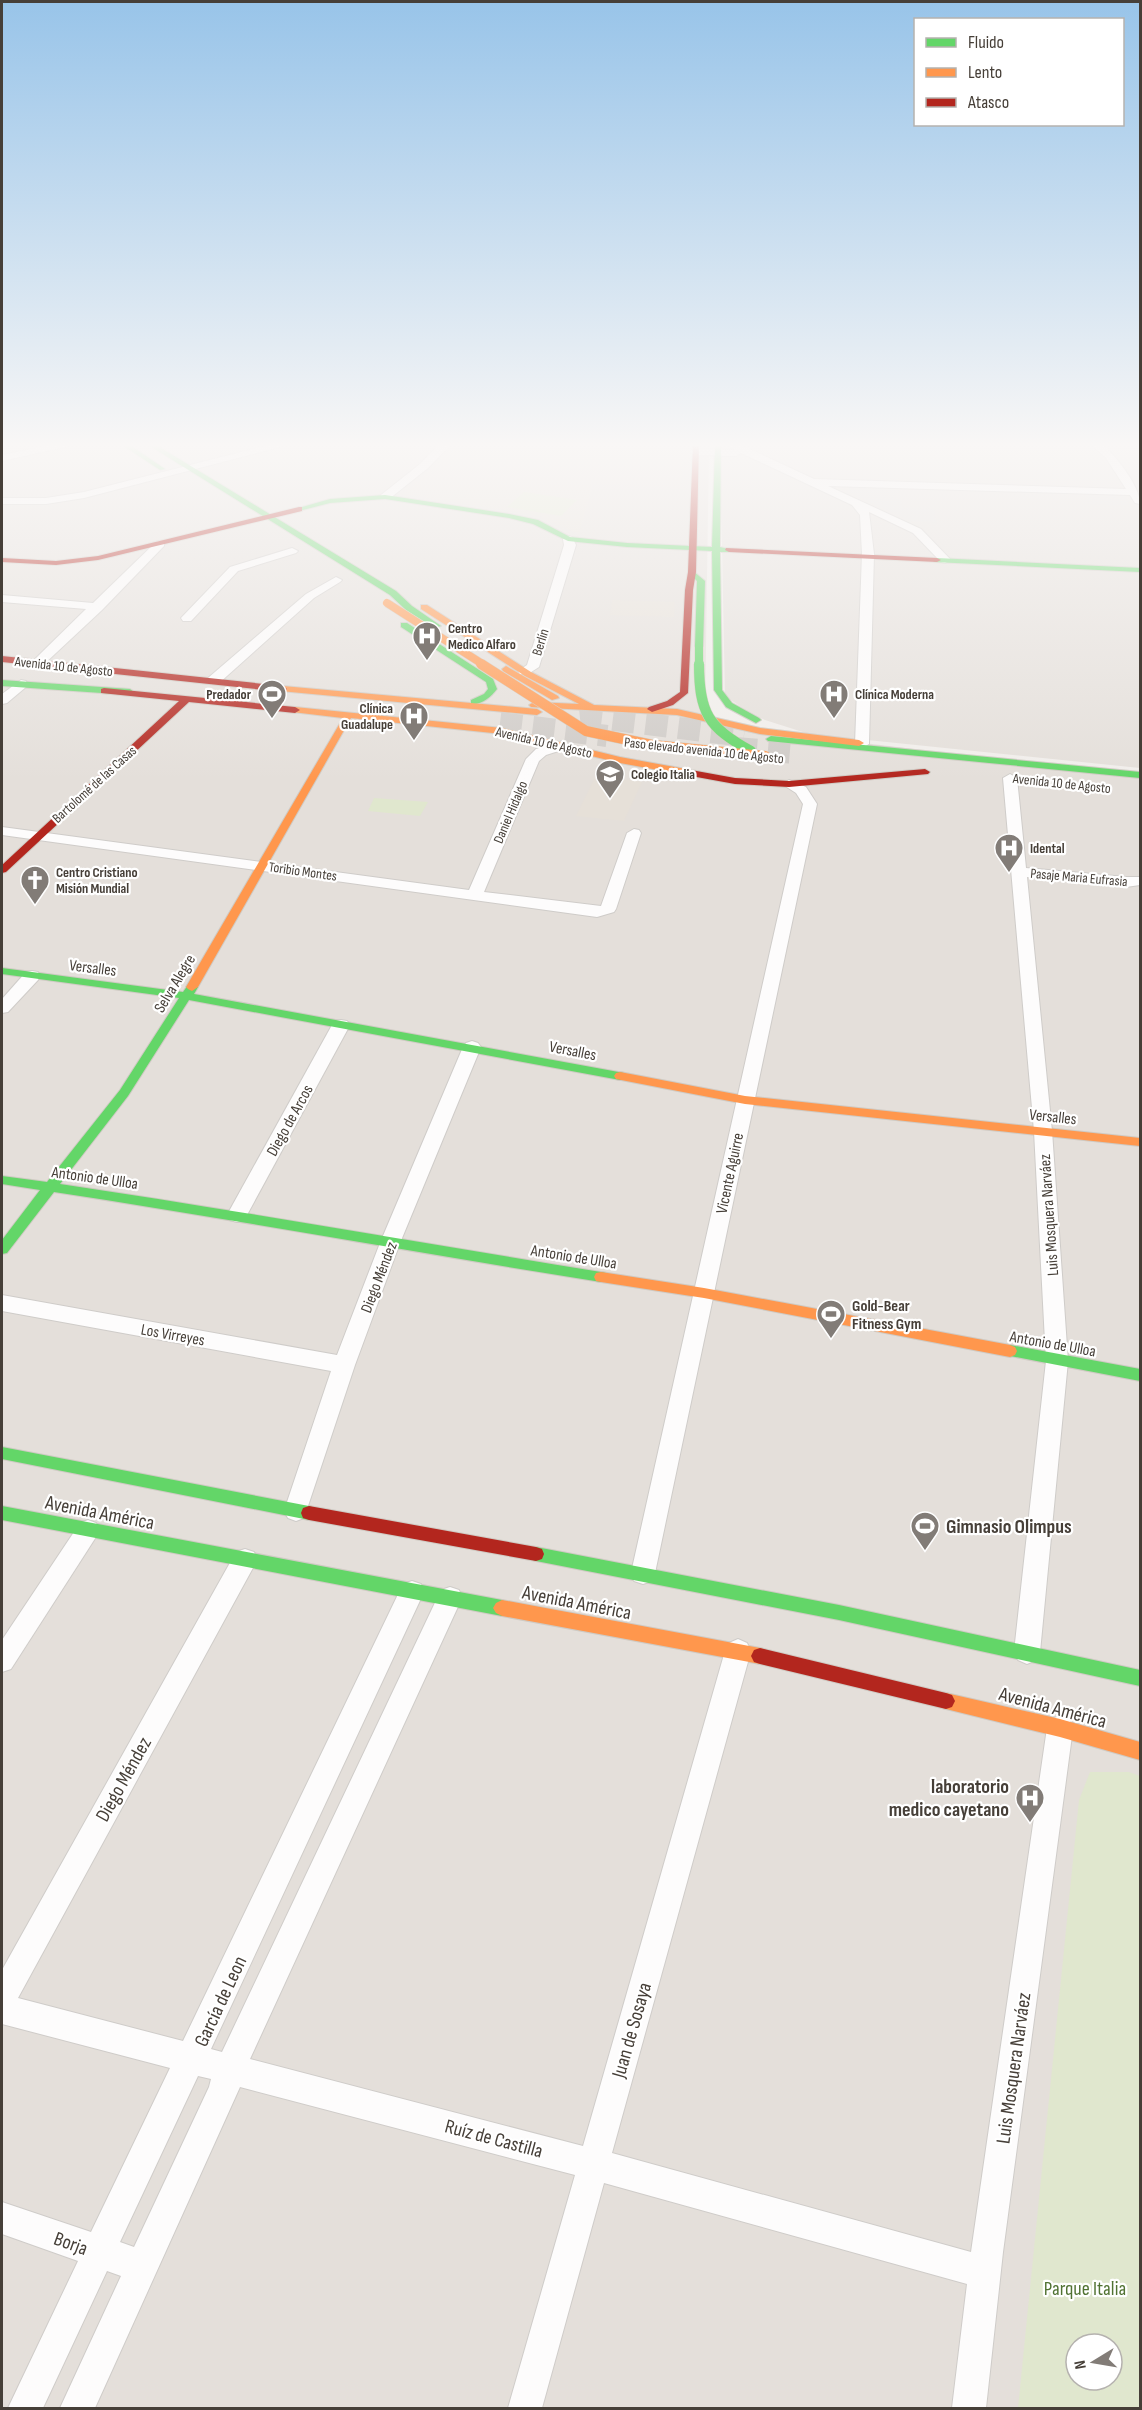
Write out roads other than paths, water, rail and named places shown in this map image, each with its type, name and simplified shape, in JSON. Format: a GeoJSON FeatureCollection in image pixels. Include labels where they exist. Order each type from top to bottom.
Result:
{"type":"FeatureCollection","features":[{"type":"Feature","properties":{"kind":"main road"},"geometry":{"type":"LineString","coordinates":[[2,560],[70,562],[103,555]]}},
{"type":"Feature","properties":{"kind":"main road"},"geometry":{"type":"LineString","coordinates":[[322,555],[490,681],[493,689],[488,696],[474,702]]}},
{"type":"Feature","properties":{"kind":"main road"},"geometry":{"type":"LineString","coordinates":[[648,710],[670,703],[684,693],[693,555]]}},
{"type":"Feature","properties":{"kind":"main road"},"geometry":{"type":"LineString","coordinates":[[620,760],[657,758],[678,750],[696,735],[715,711],[718,686],[714,593],[717,555]]}},
{"type":"Feature","properties":{"kind":"main road"},"geometry":{"type":"LineString","coordinates":[[820,555],[1140,570]]}},
{"type":"Feature","properties":{"kind":"main road"},"geometry":{"type":"LineString","coordinates":[[318,569],[340,583]]}},
{"type":"Feature","properties":{"kind":"main road","name":"Paso elevado avenida 10 de Agosto"},"geometry":{"type":"LineString","coordinates":[[364,591],[384,600],[586,731],[623,742],[770,757],[737,745],[715,730],[701,708],[699,645],[701,581],[692,572]]}},
{"type":"Feature","properties":{"kind":"main road"},"geometry":{"type":"LineString","coordinates":[[384,600],[417,603],[524,671],[568,697],[594,709]]}},
{"type":"Feature","properties":{"kind":"main road"},"geometry":{"type":"LineString","coordinates":[[384,600],[418,614],[555,698]]}},
{"type":"Feature","properties":{"kind":"main road","name":"Avenida 10 de Agosto"},"geometry":{"type":"LineString","coordinates":[[2,659],[537,712]]}},
{"type":"Feature","properties":{"kind":"main road"},"geometry":{"type":"LineString","coordinates":[[685,676],[703,690],[718,686]]}},
{"type":"Feature","properties":{"kind":"main road","name":"Avenida 10 de Agosto"},"geometry":{"type":"LineString","coordinates":[[198,680],[474,702],[677,712],[766,735],[959,759],[1008,774]]}},
{"type":"Feature","properties":{"kind":"main road","name":"Avenida 10 de Agosto"},"geometry":{"type":"LineString","coordinates":[[2,682],[502,731],[620,760],[735,781],[789,784],[933,772]]}},
{"type":"Feature","properties":{"kind":"main road"},"geometry":{"type":"LineString","coordinates":[[718,686],[724,702],[736,711],[762,723],[817,737]]}},
{"type":"Feature","properties":{"kind":"main road","name":"Avenida 10 de Agosto"},"geometry":{"type":"LineString","coordinates":[[104,691],[191,694],[500,723]]}},
{"type":"Feature","properties":{"kind":"main road","name":"Bartolomé de las Casas"},"geometry":{"type":"LineString","coordinates":[[2,870],[187,699]]}},
{"type":"Feature","properties":{"kind":"main road"},"geometry":{"type":"LineString","coordinates":[[677,712],[692,722],[696,735]]}},
{"type":"Feature","properties":{"kind":"main road","name":"Selva Alegre"},"geometry":{"type":"LineString","coordinates":[[2,1249],[124,1093],[187,996],[348,716]]}},
{"type":"Feature","properties":{"kind":"main road"},"geometry":{"type":"LineString","coordinates":[[735,781],[718,768],[709,757],[709,748],[720,737],[766,735]]}},
{"type":"Feature","properties":{"kind":"main road","name":"Avenida 10 de Agosto"},"geometry":{"type":"LineString","coordinates":[[766,735],[817,737],[862,744],[1008,774],[1140,775]]}},
{"type":"Feature","properties":{"kind":"main road"},"geometry":{"type":"LineString","coordinates":[[796,753],[933,772]]}},
{"type":"Feature","properties":{"kind":"main road"},"geometry":{"type":"LineString","coordinates":[[845,765],[933,772]]}},
{"type":"Feature","properties":{"kind":"main road","name":"Versalles"},"geometry":{"type":"LineString","coordinates":[[2,971],[187,996],[472,1047],[745,1100],[1140,1142]]}},
{"type":"Feature","properties":{"kind":"main road","name":"Antonio de Ulloa"},"geometry":{"type":"LineString","coordinates":[[2,1180],[237,1215],[390,1243],[704,1293],[1140,1375]]}},
{"type":"Feature","properties":{"kind":"main road"},"geometry":{"type":"LineString","coordinates":[[2,1453],[296,1511],[643,1573],[1028,1652],[1140,1678]]}},
{"type":"Feature","properties":{"kind":"main road","name":"Avenida América"},"geometry":{"type":"LineString","coordinates":[[2,1513],[412,1592],[738,1651],[1060,1728],[1140,1751]]}},
{"type":"Feature","properties":{"kind":"street"},"geometry":{"type":"LineString","coordinates":[[38,663],[149,555]]}},
{"type":"Feature","properties":{"kind":"street"},"geometry":{"type":"LineString","coordinates":[[188,618],[234,569],[290,555]]}},
{"type":"Feature","properties":{"kind":"street","name":"Berlín"},"geometry":{"type":"LineString","coordinates":[[524,671],[533,667],[567,555]]}},
{"type":"Feature","properties":{"kind":"street"},"geometry":{"type":"LineString","coordinates":[[940,555],[945,561]]}},
{"type":"Feature","properties":{"kind":"street"},"geometry":{"type":"LineString","coordinates":[[862,744],[868,558]]}},
{"type":"Feature","properties":{"kind":"street"},"geometry":{"type":"LineString","coordinates":[[213,681],[310,596],[340,583]]}},
{"type":"Feature","properties":{"kind":"street"},"geometry":{"type":"LineString","coordinates":[[2,598],[98,607]]}},
{"type":"Feature","properties":{"kind":"street"},"geometry":{"type":"LineString","coordinates":[[2,700],[21,684]]}},
{"type":"Feature","properties":{"kind":"street","name":"Daniel Hidalgo"},"geometry":{"type":"LineString","coordinates":[[474,897],[532,759],[541,752],[563,745]]}},
{"type":"Feature","properties":{"kind":"street","name":"Luis Mosquera Narváez"},"geometry":{"type":"LineString","coordinates":[[1008,774],[1042,1131],[1058,1361],[1028,1652]]}},
{"type":"Feature","properties":{"kind":"street","name":"Vicente Aguirre"},"geometry":{"type":"LineString","coordinates":[[643,1573],[810,804],[801,790],[789,784]]}},
{"type":"Feature","properties":{"kind":"street","name":"Toribio Montes"},"geometry":{"type":"LineString","coordinates":[[2,831],[261,865],[474,897],[603,912],[608,909],[634,833]]}},
{"type":"Feature","properties":{"kind":"street","name":"Pasaje Maria Eufrasia"},"geometry":{"type":"LineString","coordinates":[[1018,872],[1126,882],[1140,881]]}},
{"type":"Feature","properties":{"kind":"street"},"geometry":{"type":"LineString","coordinates":[[2,1008],[32,976]]}},
{"type":"Feature","properties":{"kind":"street","name":"Diego de Arcos"},"geometry":{"type":"LineString","coordinates":[[237,1215],[341,1025]]}},
{"type":"Feature","properties":{"kind":"street","name":"Diego Méndez"},"geometry":{"type":"LineString","coordinates":[[296,1511],[344,1365],[390,1243],[472,1047]]}},
{"type":"Feature","properties":{"kind":"street","name":"Los Virreyes"},"geometry":{"type":"LineString","coordinates":[[2,1303],[344,1365]]}},
{"type":"Feature","properties":{"kind":"street"},"geometry":{"type":"LineString","coordinates":[[2,1661],[88,1530]]}},
{"type":"Feature","properties":{"kind":"street","name":"Diego Méndez"},"geometry":{"type":"LineString","coordinates":[[2,1998],[245,1559]]}},
{"type":"Feature","properties":{"kind":"street","name":"García de Leon"},"geometry":{"type":"LineString","coordinates":[[25,2409],[193,2059],[412,1592]]}},
{"type":"Feature","properties":{"kind":"street"},"geometry":{"type":"LineString","coordinates":[[76,2409],[223,2091],[230,2069],[450,1598]]}},
{"type":"Feature","properties":{"kind":"street","name":"Juan de Sosaya"},"geometry":{"type":"LineString","coordinates":[[525,2409],[738,1651]]}},
{"type":"Feature","properties":{"kind":"street","name":"Luis Mosquera Narváez"},"geometry":{"type":"LineString","coordinates":[[969,2409],[984,2272],[1060,1728]]}},
{"type":"Feature","properties":{"kind":"street","name":"Ruíz de Castilla"},"geometry":{"type":"LineString","coordinates":[[2,2009],[593,2164],[984,2272]]}},
{"type":"Feature","properties":{"kind":"street","name":"Borja"},"geometry":{"type":"LineString","coordinates":[[2,2218],[141,2266]]}},
{"type":"Feature","properties":{"kind":"tunnel"},"geometry":{"type":"LineString","coordinates":[[580,718],[589,717],[744,736]]}},
{"type":"Feature","properties":{"kind":"tunnel"},"geometry":{"type":"LineString","coordinates":[[500,723],[607,736]]}},
{"type":"Feature","properties":{"kind":"tunnel"},"geometry":{"type":"LineString","coordinates":[[735,748],[796,753]]}},
{"type":"Feature","properties":{"kind":"place","name":"Centro Medico Alfaro"},"geometry":{"type":"Point","coordinates":[427,662]}},
{"type":"Feature","properties":{"kind":"place","name":"Predador"},"geometry":{"type":"Point","coordinates":[272,720]}},
{"type":"Feature","properties":{"kind":"place","name":"Clínica Moderna"},"geometry":{"type":"Point","coordinates":[834,720]}},
{"type":"Feature","properties":{"kind":"place","name":"Clínica Guadalupe"},"geometry":{"type":"Point","coordinates":[414,742]}},
{"type":"Feature","properties":{"kind":"place","name":"Colegio Italia"},"geometry":{"type":"Point","coordinates":[610,800]}},
{"type":"Feature","properties":{"kind":"place","name":"Idental"},"geometry":{"type":"Point","coordinates":[1009,874]}},
{"type":"Feature","properties":{"kind":"place","name":"Centro Cristiano Misión Mundial"},"geometry":{"type":"Point","coordinates":[35,906]}},
{"type":"Feature","properties":{"kind":"place","name":"Gold-Bear Fitness Gym"},"geometry":{"type":"Point","coordinates":[831,1340]}},
{"type":"Feature","properties":{"kind":"place","name":"Gimnasio Olimpus"},"geometry":{"type":"Point","coordinates":[925,1552]}},
{"type":"Feature","properties":{"kind":"place","name":"laboratorio medico cayetano"},"geometry":{"type":"Point","coordinates":[1030,1824]}},
{"type":"Feature","properties":{"kind":"park label","name":"Parque Italia"},"geometry":{"type":"Point","coordinates":[1085,2288]}}]}
